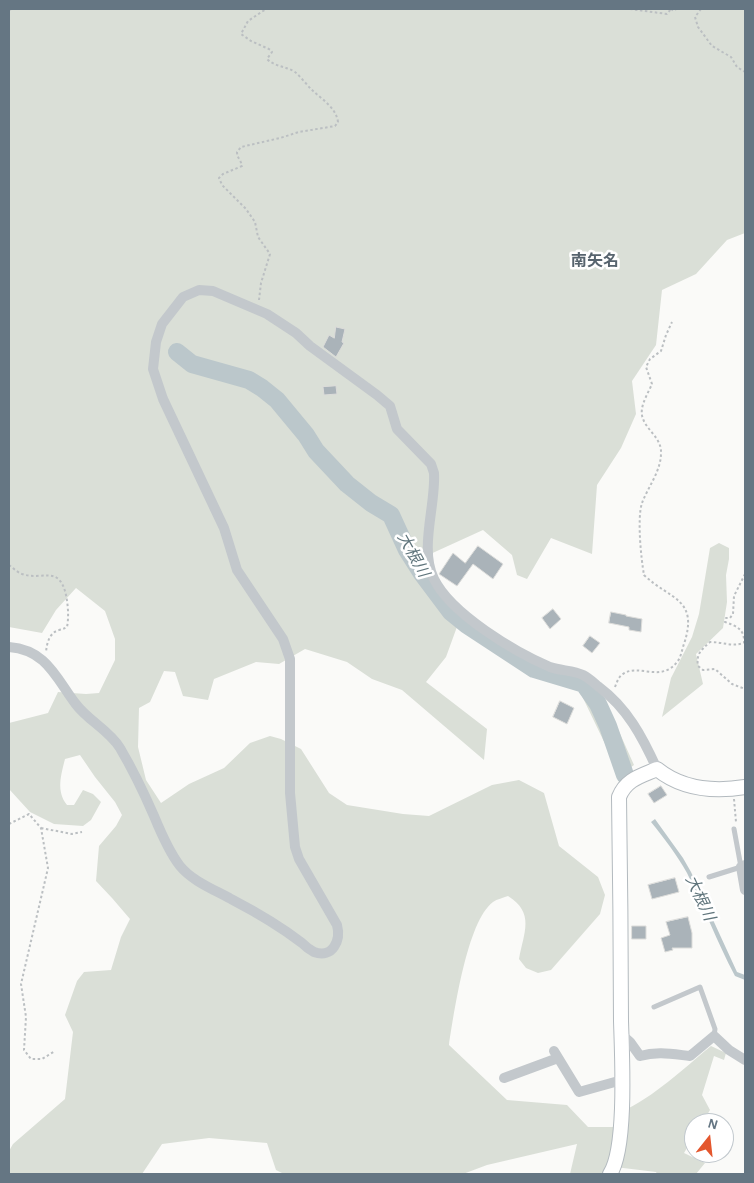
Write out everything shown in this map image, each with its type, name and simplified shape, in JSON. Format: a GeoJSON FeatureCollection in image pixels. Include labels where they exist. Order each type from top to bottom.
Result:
{"type":"FeatureCollection","features":[{"type":"Feature","properties":{"kind":"street"},"geometry":{"type":"LineString","coordinates":[[9,647],[30,651],[45,662],[53,670],[84,714],[119,747],[164,838],[181,867],[198,881],[285,930],[314,952],[326,953],[332,949],[339,940],[340,934],[337,925],[299,859],[295,847],[290,793],[290,659],[283,639],[237,570],[224,528],[163,399],[154,369],[156,342],[162,324],[183,297],[199,290],[213,291],[267,314],[390,406],[397,429],[430,464],[434,473],[429,557],[434,578],[462,613],[512,648],[553,668],[583,676],[610,695],[632,721],[657,769],[678,782],[708,790],[740,790]]}},
{"type":"Feature","properties":{"kind":"street"},"geometry":{"type":"LineString","coordinates":[[610,1174],[618,1152],[622,1080],[619,797],[628,782],[657,769]]}},
{"type":"Feature","properties":{"kind":"street"},"geometry":{"type":"LineString","coordinates":[[743,866],[745,890]]}},
{"type":"Feature","properties":{"kind":"street"},"geometry":{"type":"LineString","coordinates":[[622,1035],[630,1042],[640,1056],[664,1052],[690,1056],[714,1036],[729,1050],[745,1060]]}},
{"type":"Feature","properties":{"kind":"street"},"geometry":{"type":"LineString","coordinates":[[504,1078],[556,1055],[579,1092],[622,1080]]}},
{"type":"Feature","properties":{"kind":"lane"},"geometry":{"type":"LineString","coordinates":[[709,877],[743,866],[735,827]]}},
{"type":"Feature","properties":{"kind":"lane"},"geometry":{"type":"LineString","coordinates":[[654,1007],[700,987],[715,1029],[714,1036]]}},
{"type":"Feature","properties":{"kind":"path"},"geometry":{"type":"LineString","coordinates":[[266,9],[248,21],[243,27],[241,34],[271,50],[272,52],[267,59],[273,65],[293,71],[330,106],[338,117],[338,122],[335,126],[299,132],[241,147],[236,152],[242,162],[242,166],[222,174],[219,178],[222,185],[246,208],[255,222],[258,237],[270,254],[258,296],[259,306],[267,314]]}},
{"type":"Feature","properties":{"kind":"path"},"geometry":{"type":"LineString","coordinates":[[630,9],[667,14],[671,9],[674,11],[676,9]]}},
{"type":"Feature","properties":{"kind":"path"},"geometry":{"type":"LineString","coordinates":[[701,9],[695,17],[698,26],[712,46],[731,57],[737,67],[745,72]]}},
{"type":"Feature","properties":{"kind":"path"},"geometry":{"type":"LineString","coordinates":[[610,695],[621,674],[630,670],[663,672],[678,662],[689,620],[686,610],[676,597],[651,582],[644,575],[639,521],[642,504],[662,452],[656,438],[642,420],[642,408],[652,384],[646,367],[650,359],[661,351],[672,322]]}},
{"type":"Feature","properties":{"kind":"path"},"geometry":{"type":"LineString","coordinates":[[9,565],[22,574],[53,576],[59,579],[64,586],[68,604],[67,627],[64,630],[57,630],[49,638],[45,662]]}},
{"type":"Feature","properties":{"kind":"path"},"geometry":{"type":"LineString","coordinates":[[745,574],[734,596],[734,614],[730,618],[726,618],[724,622],[734,624],[740,628],[744,636],[744,643],[735,646],[722,642],[710,642],[700,650],[697,657],[698,666],[703,670],[715,669],[732,684],[745,689]]}},
{"type":"Feature","properties":{"kind":"path"},"geometry":{"type":"LineString","coordinates":[[735,827],[740,790]]}},
{"type":"Feature","properties":{"kind":"path"},"geometry":{"type":"LineString","coordinates":[[9,824],[29,814],[41,828],[48,868],[21,984],[26,1017],[24,1050],[31,1060],[42,1059],[55,1051]]}},
{"type":"Feature","properties":{"kind":"path"},"geometry":{"type":"LineString","coordinates":[[41,828],[72,834],[82,832]]}},
{"type":"Feature","properties":{"kind":"shaded area"},"geometry":{"type":"Polygon","coordinates":[[[9,9],[745,9],[745,233],[727,240],[696,274],[662,290],[656,345],[632,381],[636,414],[621,448],[597,485],[592,554],[551,538],[527,579],[517,575],[512,555],[483,530],[426,556],[431,580],[440,597],[462,613],[446,657],[426,682],[487,729],[484,760],[402,690],[372,679],[347,662],[305,649],[279,664],[256,662],[214,679],[208,700],[183,696],[175,672],[164,671],[150,702],[139,708],[138,747],[146,780],[161,803],[189,784],[224,768],[250,743],[270,736],[301,749],[329,793],[347,805],[429,816],[492,785],[519,780],[544,793],[559,846],[598,877],[605,895],[600,914],[551,970],[538,973],[526,968],[519,959],[526,924],[522,909],[508,896],[493,902],[484,912],[469,947],[458,991],[449,1045],[507,1100],[567,1105],[588,1127],[619,1127],[621,1112],[657,1091],[711,1046],[726,1053],[724,1060],[714,1056],[702,1095],[710,1110],[708,1113],[684,1113],[684,1163],[705,1163],[696,1174],[657,1174],[656,1172],[615,1167],[610,1174],[570,1174],[577,1144],[487,1165],[463,1174],[284,1174],[276,1170],[267,1143],[209,1138],[162,1144],[142,1174],[9,1174],[9,1151],[13,1144],[65,1099],[73,1032],[65,1015],[77,981],[84,972],[111,970],[121,937],[130,919],[96,881],[99,846],[116,826],[122,815],[115,802],[80,755],[65,759],[60,789],[67,805],[74,805],[83,790],[93,794],[101,802],[91,820],[83,826],[54,824],[30,812],[9,789],[9,723],[48,713],[58,692],[99,693],[115,660],[115,639],[105,611],[76,588],[56,610],[42,633],[9,627],[9,9]]]}},
{"type":"Feature","properties":{"kind":"shaded area"},"geometry":{"type":"Polygon","coordinates":[[[719,543],[729,548],[726,575],[727,602],[723,628],[696,654],[703,684],[662,717],[671,678],[692,637],[699,614],[710,548],[719,543]]]}},
{"type":"Feature","properties":{"kind":"shaded area"},"geometry":{"type":"Polygon","coordinates":[[[570,671],[594,683],[613,718],[634,765],[620,775],[570,671]]]}},
{"type":"Feature","properties":{"kind":"water"},"geometry":{"type":"Polygon","coordinates":[[[655,819],[691,872],[737,972],[745,975],[745,980],[735,976],[687,873],[651,822],[655,819]]]}},
{"type":"Feature","properties":{"kind":"building"},"geometry":{"type":"Polygon","coordinates":[[[336,327],[345,329],[342,342],[344,343],[336,357],[323,347],[329,335],[334,338],[336,327]]]}},
{"type":"Feature","properties":{"kind":"building"},"geometry":{"type":"Polygon","coordinates":[[[336,386],[337,394],[324,395],[323,387],[336,386]]]}},
{"type":"Feature","properties":{"kind":"building"},"geometry":{"type":"Polygon","coordinates":[[[478,546],[503,564],[493,579],[473,564],[457,586],[439,574],[453,553],[465,563],[478,546]]]}},
{"type":"Feature","properties":{"kind":"building"},"geometry":{"type":"Polygon","coordinates":[[[553,609],[561,619],[550,629],[542,618],[553,609]]]}},
{"type":"Feature","properties":{"kind":"building"},"geometry":{"type":"Polygon","coordinates":[[[611,612],[642,619],[641,632],[629,630],[629,627],[609,623],[611,612]]]}},
{"type":"Feature","properties":{"kind":"building"},"geometry":{"type":"Polygon","coordinates":[[[590,636],[600,643],[592,653],[583,646],[590,636]]]}},
{"type":"Feature","properties":{"kind":"building"},"geometry":{"type":"Polygon","coordinates":[[[560,701],[574,708],[567,724],[553,717],[560,701]]]}},
{"type":"Feature","properties":{"kind":"building"},"geometry":{"type":"Polygon","coordinates":[[[661,786],[667,795],[654,803],[648,794],[661,786]]]}},
{"type":"Feature","properties":{"kind":"building"},"geometry":{"type":"Polygon","coordinates":[[[675,878],[679,892],[652,899],[648,885],[675,878]]]}},
{"type":"Feature","properties":{"kind":"building"},"geometry":{"type":"Polygon","coordinates":[[[688,917],[692,933],[692,948],[672,948],[673,950],[665,952],[661,938],[670,935],[666,922],[688,917]]]}},
{"type":"Feature","properties":{"kind":"building"},"geometry":{"type":"Polygon","coordinates":[[[632,926],[646,926],[646,939],[632,939],[632,926]]]}},
{"type":"Feature","properties":{"kind":"waterway","name":"大根川"},"geometry":{"type":"LineString","coordinates":[[177,352],[192,364],[249,380],[277,400],[306,435],[316,451],[347,484],[371,503],[391,515],[407,550],[451,612],[467,625],[534,669],[584,684],[598,704],[608,726],[625,775]]}},
{"type":"Feature","properties":{"kind":"district","name":"南矢名"},"geometry":{"type":"Point","coordinates":[595,261]}}]}
